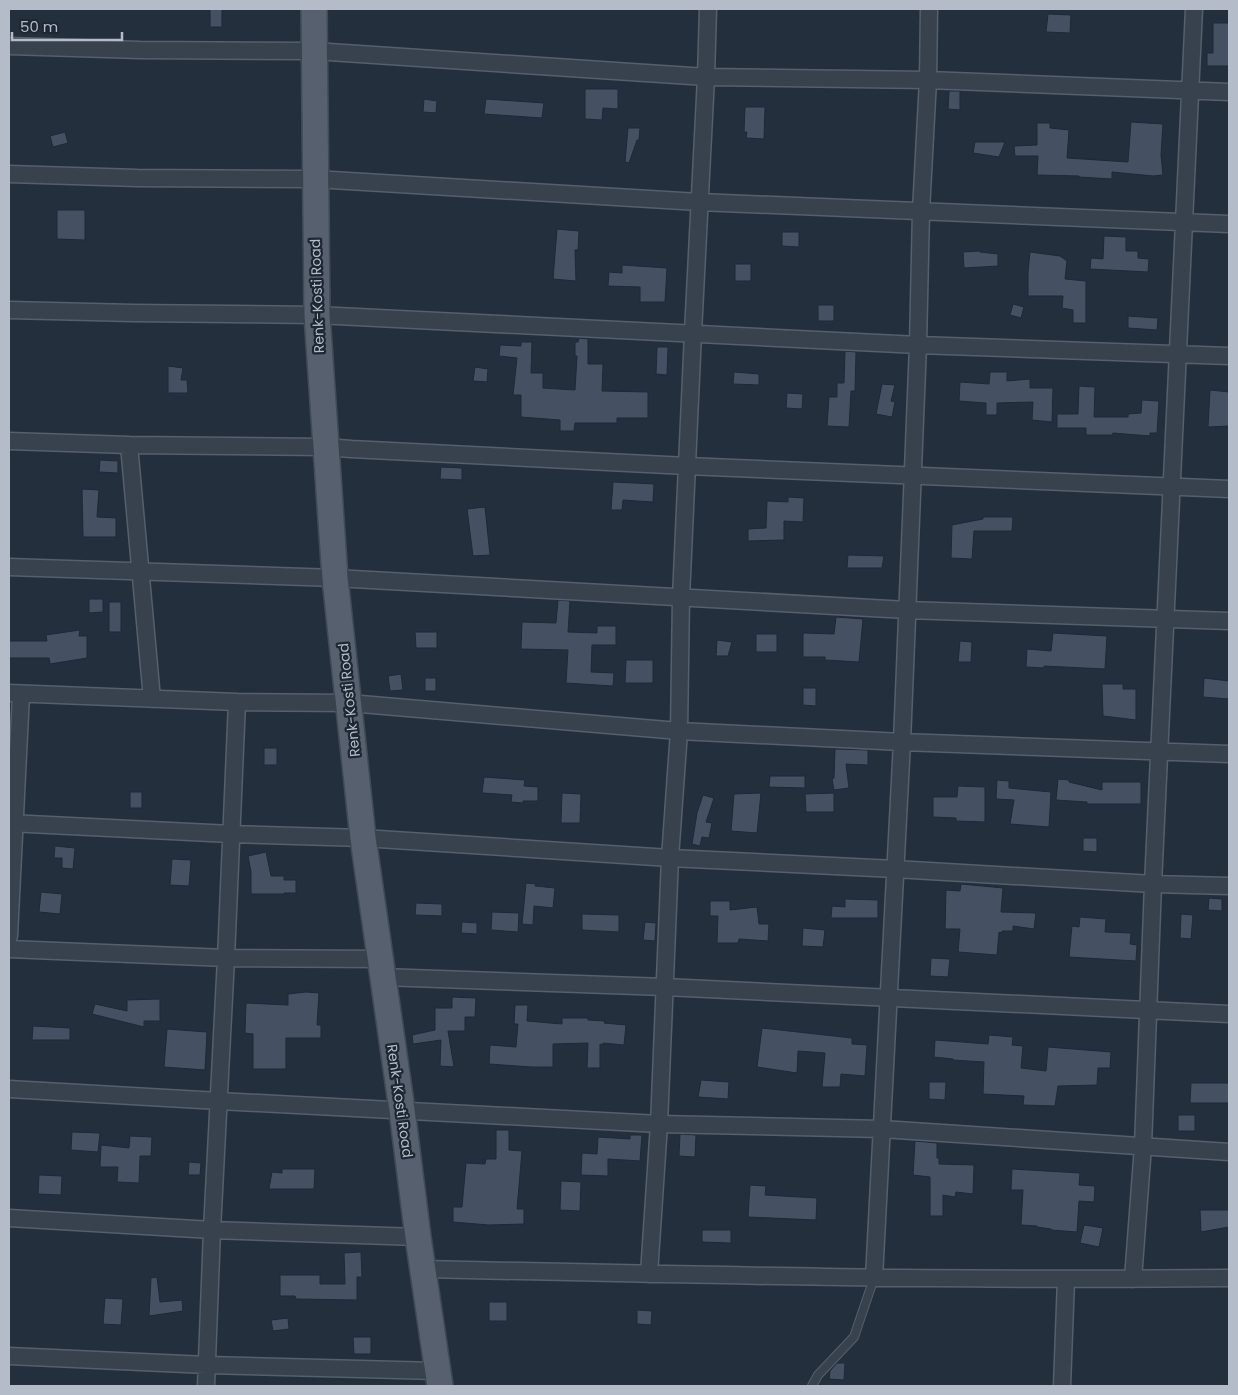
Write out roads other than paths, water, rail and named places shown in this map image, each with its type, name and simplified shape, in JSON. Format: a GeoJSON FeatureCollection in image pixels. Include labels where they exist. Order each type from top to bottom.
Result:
{"type":"FeatureCollection","features":[{"type":"Feature","properties":{"kind":"main road","name":"Renk-Kosti Road"},"geometry":{"type":"LineString","coordinates":[[314,9],[316,315],[336,578],[363,838],[438,1378]]}},
{"type":"Feature","properties":{"kind":"street"},"geometry":{"type":"LineString","coordinates":[[649,1274],[659,1124],[670,858],[679,731],[681,597],[708,9]]}},
{"type":"Feature","properties":{"kind":"street"},"geometry":{"type":"LineString","coordinates":[[874,1278],[902,742],[918,345],[921,211],[928,80],[929,9]]}},
{"type":"Feature","properties":{"kind":"street"},"geometry":{"type":"LineString","coordinates":[[1133,1279],[1143,1146],[1153,884],[1194,9]]}},
{"type":"Feature","properties":{"kind":"street"},"geometry":{"type":"LineString","coordinates":[[9,46],[140,50],[314,51],[706,77],[928,80],[1229,92]]}},
{"type":"Feature","properties":{"kind":"street"},"geometry":{"type":"LineString","coordinates":[[9,174],[136,178],[314,179],[699,202],[1229,224]]}},
{"type":"Feature","properties":{"kind":"street"},"geometry":{"type":"LineString","coordinates":[[9,310],[316,315],[918,345],[1229,356]]}},
{"type":"Feature","properties":{"kind":"street"},"geometry":{"type":"LineString","coordinates":[[9,441],[129,445],[325,447],[687,466],[1229,490]]}},
{"type":"Feature","properties":{"kind":"street"},"geometry":{"type":"LineString","coordinates":[[129,445],[152,699]]}},
{"type":"Feature","properties":{"kind":"street"},"geometry":{"type":"LineString","coordinates":[[9,568],[336,578],[907,610],[1229,621]]}},
{"type":"Feature","properties":{"kind":"street"},"geometry":{"type":"LineString","coordinates":[[9,936],[15,693],[237,702],[349,703],[679,731],[902,742],[1229,754]]}},
{"type":"Feature","properties":{"kind":"street"},"geometry":{"type":"LineString","coordinates":[[206,1386],[237,702]]}},
{"type":"Feature","properties":{"kind":"street"},"geometry":{"type":"LineString","coordinates":[[12,823],[232,834],[363,838],[670,858],[1153,884],[1229,886]]}},
{"type":"Feature","properties":{"kind":"street"},"geometry":{"type":"LineString","coordinates":[[9,950],[226,958],[665,987],[1229,1014]]}},
{"type":"Feature","properties":{"kind":"street"},"geometry":{"type":"LineString","coordinates":[[9,1089],[659,1124],[882,1129],[1229,1152]]}},
{"type":"Feature","properties":{"kind":"street"},"geometry":{"type":"LineString","coordinates":[[9,1218],[212,1230],[418,1237]]}},
{"type":"Feature","properties":{"kind":"street"},"geometry":{"type":"LineString","coordinates":[[424,1269],[874,1278],[1229,1278]]}},
{"type":"Feature","properties":{"kind":"street"},"geometry":{"type":"LineString","coordinates":[[1062,1386],[1066,1279]]}},
{"type":"Feature","properties":{"kind":"street"},"geometry":{"type":"LineString","coordinates":[[9,1356],[438,1378]]}},
{"type":"Feature","properties":{"kind":"lane"},"geometry":{"type":"LineString","coordinates":[[812,1386],[818,1375],[854,1337],[874,1278]]}}]}
